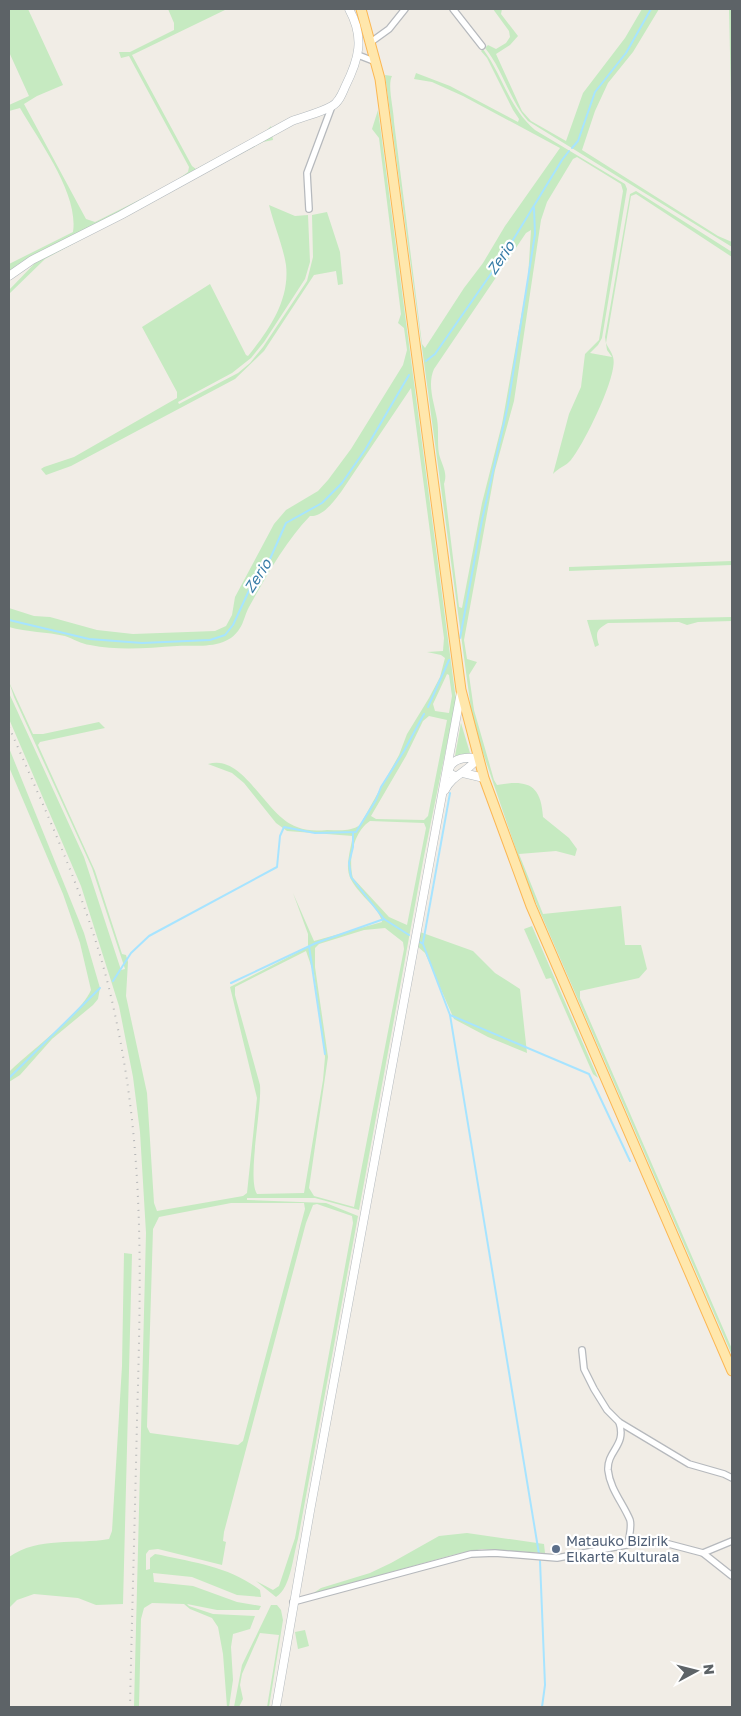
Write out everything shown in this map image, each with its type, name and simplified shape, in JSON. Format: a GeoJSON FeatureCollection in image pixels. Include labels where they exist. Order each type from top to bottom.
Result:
{"type":"FeatureCollection","features":[{"type":"Feature","properties":{"kind":"main road"},"geometry":{"type":"LineString","coordinates":[[361,9],[376,62],[385,115],[461,690],[478,758],[531,906],[732,1371]]}},
{"type":"Feature","properties":{"kind":"street"},"geometry":{"type":"LineString","coordinates":[[309,209],[306,173],[332,106],[342,94],[358,55],[357,31],[350,9]]}},
{"type":"Feature","properties":{"kind":"street"},"geometry":{"type":"LineString","coordinates":[[371,42],[389,29],[406,9]]}},
{"type":"Feature","properties":{"kind":"street"},"geometry":{"type":"LineString","coordinates":[[453,9],[482,46]]}},
{"type":"Feature","properties":{"kind":"street"},"geometry":{"type":"LineString","coordinates":[[358,55],[376,62]]}},
{"type":"Feature","properties":{"kind":"street"},"geometry":{"type":"LineString","coordinates":[[9,276],[32,260],[121,215],[292,121],[332,106]]}},
{"type":"Feature","properties":{"kind":"street"},"geometry":{"type":"LineString","coordinates":[[276,1707],[461,690]]}},
{"type":"Feature","properties":{"kind":"street"},"geometry":{"type":"LineString","coordinates":[[447,769],[455,761],[466,757],[478,758]]}},
{"type":"Feature","properties":{"kind":"street"},"geometry":{"type":"LineString","coordinates":[[441,799],[454,776],[463,773],[478,758]]}},
{"type":"Feature","properties":{"kind":"street"},"geometry":{"type":"LineString","coordinates":[[447,769],[454,776]]}},
{"type":"Feature","properties":{"kind":"street"},"geometry":{"type":"LineString","coordinates":[[463,773],[484,778]]}},
{"type":"Feature","properties":{"kind":"street"},"geometry":{"type":"LineString","coordinates":[[582,1350],[584,1369],[594,1390],[607,1410],[619,1422],[689,1464],[732,1478]]}},
{"type":"Feature","properties":{"kind":"street"},"geometry":{"type":"LineString","coordinates":[[619,1422],[623,1432],[620,1443],[608,1461],[612,1486],[630,1522],[628,1544]]}},
{"type":"Feature","properties":{"kind":"street"},"geometry":{"type":"LineString","coordinates":[[703,1552],[732,1541]]}},
{"type":"Feature","properties":{"kind":"street"},"geometry":{"type":"LineString","coordinates":[[294,1602],[471,1554],[495,1552],[556,1558],[642,1542],[665,1543],[703,1552],[732,1576]]}},
{"type":"Feature","properties":{"kind":"green space"},"geometry":{"type":"Polygon","coordinates":[[[9,9],[28,9],[63,85],[24,104],[86,219],[95,222],[173,183],[188,172],[189,167],[129,56],[121,58],[119,52],[130,52],[174,30],[174,23],[168,9],[227,9],[132,55],[192,166],[196,169],[266,131],[271,126],[272,130],[116,215],[17,265],[9,272],[9,264],[73,232],[73,217],[64,185],[47,152],[20,108],[9,111],[9,105],[29,96],[9,52],[9,9]]]}},
{"type":"Feature","properties":{"kind":"green space"},"geometry":{"type":"Polygon","coordinates":[[[493,9],[502,9],[501,14],[518,36],[510,45],[496,54],[522,111],[531,121],[566,141],[583,93],[625,38],[642,9],[659,9],[633,52],[608,83],[595,111],[582,150],[718,236],[732,242],[732,247],[528,121],[521,112],[497,66],[485,48],[488,45],[496,49],[506,43],[510,37],[509,31],[493,9]]]}},
{"type":"Feature","properties":{"kind":"green space"},"geometry":{"type":"Polygon","coordinates":[[[729,9],[732,9],[732,142],[729,9]]]}},
{"type":"Feature","properties":{"kind":"green space"},"geometry":{"type":"Polygon","coordinates":[[[483,49],[490,59],[512,102],[535,130],[625,184],[627,189],[602,338],[590,353],[612,357],[607,350],[605,337],[630,194],[636,191],[732,252],[732,257],[636,194],[631,196],[606,343],[613,357],[611,378],[599,410],[576,452],[569,462],[553,474],[569,414],[581,387],[585,354],[599,340],[623,191],[621,184],[577,157],[573,159],[547,202],[541,220],[514,401],[495,470],[464,640],[467,659],[477,662],[469,675],[474,710],[494,780],[497,785],[516,783],[530,786],[539,797],[543,817],[569,838],[577,849],[575,856],[556,851],[519,854],[543,914],[621,906],[625,945],[641,945],[647,969],[639,978],[580,991],[580,998],[732,1349],[732,1355],[527,882],[481,747],[471,709],[385,75],[392,76],[390,91],[422,344],[425,348],[464,288],[483,263],[505,226],[560,148],[463,96],[432,82],[414,79],[416,73],[450,86],[518,122],[519,119],[487,58],[481,51],[483,49]],[[531,230],[526,233],[434,369],[432,375],[431,387],[438,423],[439,454],[445,472],[444,484],[459,607],[462,608],[482,503],[502,424],[528,278],[531,230]]]}},
{"type":"Feature","properties":{"kind":"green space"},"geometry":{"type":"Polygon","coordinates":[[[378,110],[456,700],[424,856],[359,1210],[315,1198],[247,1198],[247,1200],[326,1203],[358,1216],[291,1571],[281,1593],[276,1597],[256,1581],[273,1590],[279,1586],[295,1538],[353,1223],[352,1216],[317,1204],[313,1205],[306,1223],[224,1532],[223,1541],[226,1542],[222,1565],[158,1549],[149,1550],[146,1554],[146,1570],[150,1569],[150,1558],[155,1554],[161,1555],[225,1571],[249,1582],[260,1590],[261,1597],[237,1595],[192,1577],[153,1573],[154,1582],[193,1586],[237,1602],[261,1606],[259,1610],[217,1610],[187,1604],[213,1614],[255,1616],[250,1629],[233,1634],[231,1647],[233,1680],[229,1707],[227,1707],[223,1654],[218,1627],[212,1618],[190,1609],[184,1604],[152,1603],[144,1608],[141,1619],[139,1707],[134,1707],[146,1233],[140,1132],[133,1077],[119,1006],[81,886],[9,719],[9,693],[84,857],[121,970],[125,969],[92,868],[14,697],[9,682],[33,734],[43,734],[99,722],[105,728],[40,742],[38,745],[95,871],[122,954],[126,955],[128,962],[126,996],[147,1093],[154,1203],[157,1211],[243,1196],[247,1193],[257,1098],[230,987],[308,947],[308,934],[293,893],[314,941],[382,922],[375,909],[351,879],[348,866],[353,836],[287,831],[276,823],[244,783],[232,773],[208,764],[221,763],[233,768],[244,776],[285,821],[297,827],[312,830],[344,830],[360,825],[399,755],[407,734],[440,677],[445,658],[441,655],[427,652],[443,651],[444,638],[411,388],[335,500],[324,511],[315,516],[310,516],[292,537],[263,583],[240,628],[228,640],[203,646],[101,647],[84,644],[65,636],[9,627],[9,608],[34,616],[50,617],[97,630],[133,634],[215,631],[226,626],[232,615],[235,597],[274,524],[286,510],[318,491],[328,480],[351,449],[403,365],[407,350],[404,328],[398,323],[401,314],[379,138],[372,129],[378,110]],[[447,674],[433,704],[435,711],[449,713],[452,696],[449,675],[447,674]],[[429,716],[423,721],[406,756],[371,816],[376,819],[424,820],[428,816],[447,720],[429,716]],[[370,821],[359,832],[353,847],[351,863],[353,878],[389,917],[407,925],[426,828],[424,823],[370,821]],[[385,928],[364,930],[319,944],[315,948],[315,967],[328,1057],[309,1188],[314,1196],[354,1207],[404,949],[403,942],[385,928]],[[306,951],[235,987],[235,995],[260,1085],[254,1159],[254,1186],[257,1194],[304,1193],[323,1080],[325,1057],[314,974],[306,951]],[[231,1203],[159,1217],[153,1229],[147,1427],[150,1433],[238,1445],[243,1441],[305,1209],[304,1203],[231,1203]]]}},
{"type":"Feature","properties":{"kind":"green space"},"geometry":{"type":"Polygon","coordinates":[[[272,134],[273,140],[263,142],[45,259],[9,294],[9,290],[36,262],[272,134]]]}},
{"type":"Feature","properties":{"kind":"green space"},"geometry":{"type":"Polygon","coordinates":[[[269,205],[295,216],[308,215],[310,262],[305,279],[264,342],[251,358],[232,373],[178,402],[179,404],[238,373],[250,363],[263,347],[307,281],[313,257],[312,215],[327,212],[340,252],[343,284],[338,285],[336,271],[314,275],[264,351],[235,379],[71,466],[46,475],[41,469],[44,467],[74,457],[177,398],[177,392],[142,327],[210,284],[248,356],[270,325],[285,290],[286,265],[269,205]]]}},
{"type":"Feature","properties":{"kind":"green space"},"geometry":{"type":"Polygon","coordinates":[[[732,561],[732,565],[569,571],[569,567],[732,561]]]}},
{"type":"Feature","properties":{"kind":"green space"},"geometry":{"type":"Polygon","coordinates":[[[732,617],[732,621],[698,622],[687,625],[679,622],[608,623],[598,631],[599,645],[595,647],[587,620],[732,617]]]}},
{"type":"Feature","properties":{"kind":"green space"},"geometry":{"type":"Polygon","coordinates":[[[461,723],[470,753],[455,756],[461,723]]]}},
{"type":"Feature","properties":{"kind":"green space"},"geometry":{"type":"Polygon","coordinates":[[[9,748],[84,933],[100,988],[98,999],[93,1005],[52,1039],[20,1075],[9,1082],[9,1072],[66,1021],[85,1000],[91,990],[80,943],[63,894],[9,767],[9,748]]]}},
{"type":"Feature","properties":{"kind":"green space"},"geometry":{"type":"Polygon","coordinates":[[[532,926],[598,1078],[593,1074],[551,978],[546,979],[524,929],[532,926]]]}},
{"type":"Feature","properties":{"kind":"green space"},"geometry":{"type":"Polygon","coordinates":[[[420,932],[473,951],[495,973],[520,989],[527,1053],[488,1037],[454,1019],[425,953],[417,946],[420,932]]]}},
{"type":"Feature","properties":{"kind":"green space"},"geometry":{"type":"Polygon","coordinates":[[[124,1253],[132,1254],[123,1604],[96,1605],[78,1598],[34,1594],[17,1600],[9,1608],[9,1557],[32,1546],[58,1542],[109,1539],[112,1531],[122,1366],[124,1253]]]}},
{"type":"Feature","properties":{"kind":"green space"},"geometry":{"type":"Polygon","coordinates":[[[467,1533],[544,1544],[545,1553],[482,1549],[456,1554],[312,1594],[321,1588],[370,1573],[439,1536],[467,1533]]]}},
{"type":"Feature","properties":{"kind":"green space"},"geometry":{"type":"Polygon","coordinates":[[[271,1605],[277,1605],[281,1610],[283,1620],[269,1707],[267,1707],[279,1635],[260,1633],[242,1674],[240,1685],[243,1699],[239,1707],[234,1707],[242,1665],[271,1605]]]}},
{"type":"Feature","properties":{"kind":"green space"},"geometry":{"type":"Polygon","coordinates":[[[305,1630],[309,1646],[298,1649],[295,1632],[305,1630]]]}},
{"type":"Feature","properties":{"kind":"waterway","name":"Zerio"},"geometry":{"type":"LineString","coordinates":[[572,148],[578,141],[595,92],[626,53],[651,9]]}},
{"type":"Feature","properties":{"kind":"waterway","name":"Zerio"},"geometry":{"type":"LineString","coordinates":[[426,361],[435,354],[502,258],[569,151]]}},
{"type":"Feature","properties":{"kind":"waterway"},"geometry":{"type":"LineString","coordinates":[[460,638],[482,520],[508,405],[535,234],[534,208]]}},
{"type":"Feature","properties":{"kind":"waterway","name":"Zerio"},"geometry":{"type":"LineString","coordinates":[[9,620],[89,639],[142,643],[210,640],[225,635],[233,625],[253,582],[266,568],[286,523],[322,503],[342,483],[365,450],[409,375]]}},
{"type":"Feature","properties":{"kind":"waterway"},"geometry":{"type":"LineString","coordinates":[[428,707],[449,660]]}},
{"type":"Feature","properties":{"kind":"waterway"},"geometry":{"type":"LineString","coordinates":[[113,981],[131,953],[149,936],[277,867],[280,836],[284,827],[315,833],[356,832],[424,714]]}},
{"type":"Feature","properties":{"kind":"waterway"},"geometry":{"type":"LineString","coordinates":[[423,943],[450,793]]}},
{"type":"Feature","properties":{"kind":"waterway"},"geometry":{"type":"LineString","coordinates":[[353,833],[353,847],[349,863],[351,877],[384,919],[409,935]]}},
{"type":"Feature","properties":{"kind":"waterway"},"geometry":{"type":"LineString","coordinates":[[231,983],[316,943],[384,919]]}},
{"type":"Feature","properties":{"kind":"waterway"},"geometry":{"type":"LineString","coordinates":[[420,942],[423,944],[450,1015],[539,1554]]}},
{"type":"Feature","properties":{"kind":"waterway"},"geometry":{"type":"LineString","coordinates":[[309,946],[325,1054]]}},
{"type":"Feature","properties":{"kind":"waterway"},"geometry":{"type":"LineString","coordinates":[[9,1078],[100,988]]}},
{"type":"Feature","properties":{"kind":"waterway"},"geometry":{"type":"LineString","coordinates":[[450,1015],[589,1074],[630,1161]]}},
{"type":"Feature","properties":{"kind":"waterway"},"geometry":{"type":"LineString","coordinates":[[540,1561],[545,1685],[542,1707]]}},
{"type":"Feature","properties":{"kind":"railway"},"geometry":{"type":"LineString","coordinates":[[9,727],[69,866],[94,937],[114,1010],[131,1113],[139,1214],[140,1265],[130,1707]]}},
{"type":"Feature","properties":{"kind":"place","name":"Matauko Bizirik Elkarte Kulturala"},"geometry":{"type":"Point","coordinates":[556,1549]}}]}
